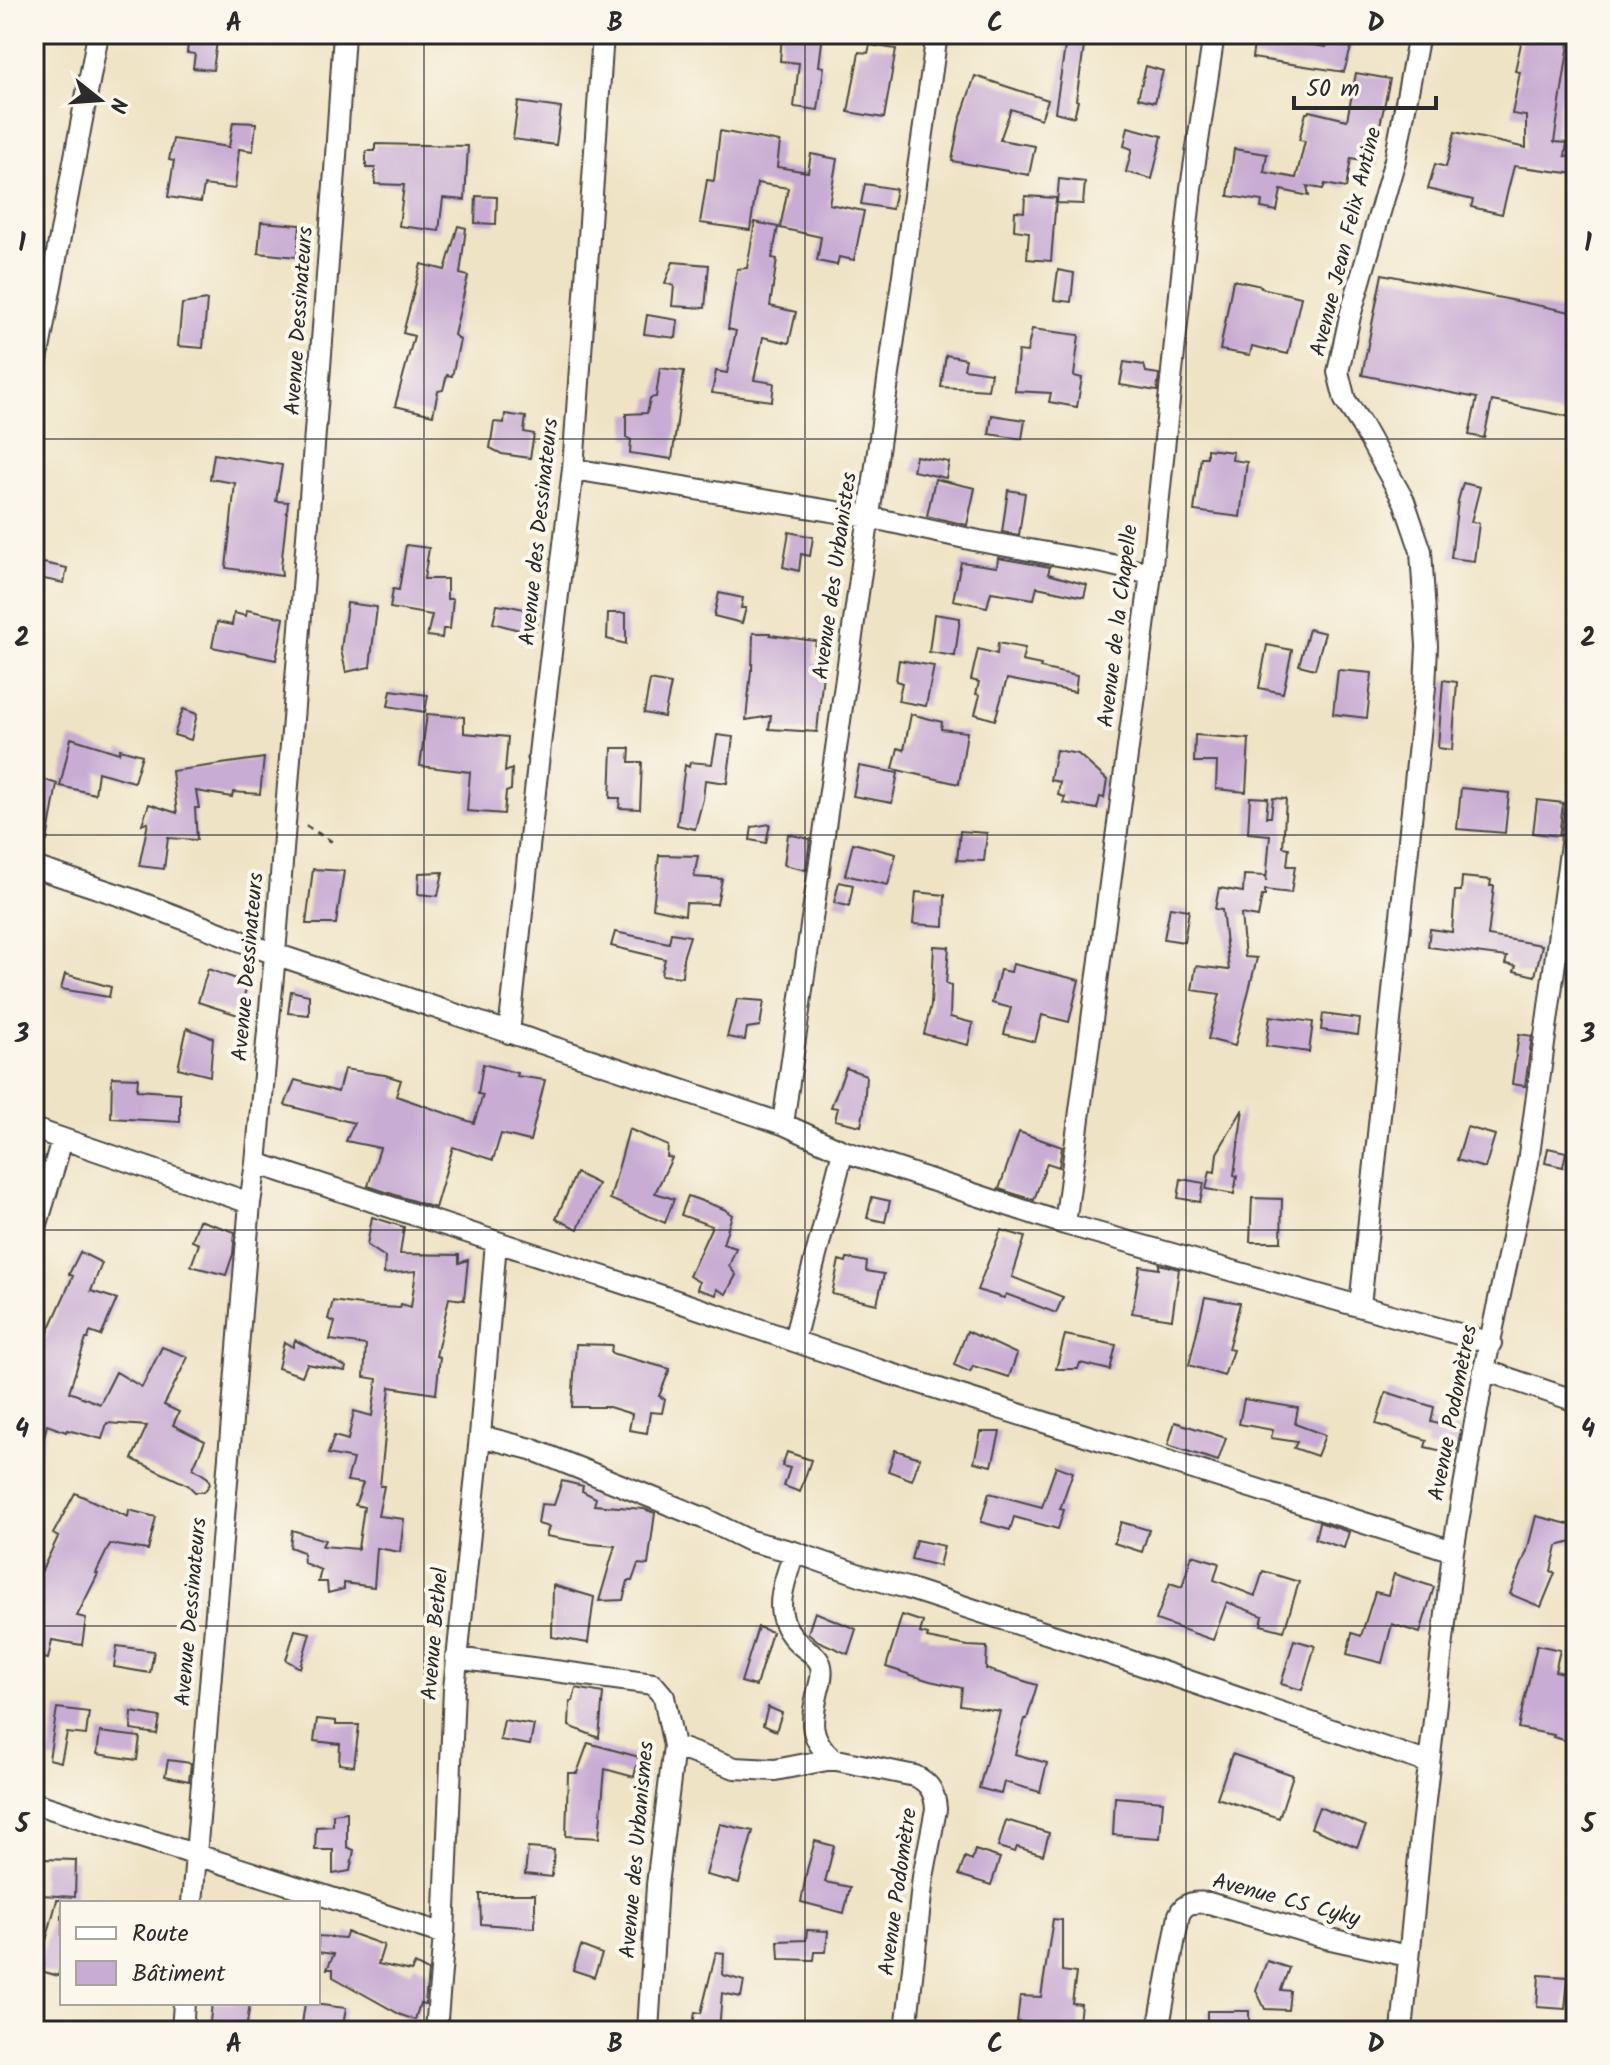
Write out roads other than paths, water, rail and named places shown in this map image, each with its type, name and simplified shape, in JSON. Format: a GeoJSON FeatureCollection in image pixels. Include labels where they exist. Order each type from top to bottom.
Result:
{"type":"FeatureCollection","features":[{"type":"Feature","properties":{"kind":"street"},"geometry":{"type":"LineString","coordinates":[[34,376],[98,34]]}},
{"type":"Feature","properties":{"kind":"street","name":"Avenue Dessinateurs"},"geometry":{"type":"LineString","coordinates":[[192,1901],[250,1203],[275,954],[344,34]]}},
{"type":"Feature","properties":{"kind":"street","name":"Avenue des Dessinateurs"},"geometry":{"type":"LineString","coordinates":[[509,1033],[573,469],[603,34]]}},
{"type":"Feature","properties":{"kind":"street","name":"Avenue des Urbanistes"},"geometry":{"type":"LineString","coordinates":[[783,1124],[937,34]]}},
{"type":"Feature","properties":{"kind":"street","name":"Avenue de la Chapelle"},"geometry":{"type":"LineString","coordinates":[[1065,1224],[1151,574],[1191,188],[1214,34]]}},
{"type":"Feature","properties":{"kind":"street","name":"Avenue Jean Felix Antine"},"geometry":{"type":"LineString","coordinates":[[1360,1306],[1427,646],[1421,551],[1404,501],[1345,400],[1338,372],[1350,316],[1395,160],[1419,34]]}},
{"type":"Feature","properties":{"kind":"street"},"geometry":{"type":"LineString","coordinates":[[573,469],[868,517],[1151,574]]}},
{"type":"Feature","properties":{"kind":"street","name":"Avenue Podomètres"},"geometry":{"type":"LineString","coordinates":[[1402,2031],[1453,1551],[1484,1370],[1528,1162],[1576,807]]}},
{"type":"Feature","properties":{"kind":"street"},"geometry":{"type":"LineString","coordinates":[[34,867],[134,900],[275,954],[783,1124],[843,1151],[1065,1224],[1491,1343]]}},
{"type":"Feature","properties":{"kind":"street"},"geometry":{"type":"LineString","coordinates":[[34,1129],[250,1203]]}},
{"type":"Feature","properties":{"kind":"street"},"geometry":{"type":"LineString","coordinates":[[34,1234],[62,1140]]}},
{"type":"Feature","properties":{"kind":"street"},"geometry":{"type":"LineString","coordinates":[[794,1340],[843,1151]]}},
{"type":"Feature","properties":{"kind":"street"},"geometry":{"type":"LineString","coordinates":[[256,1163],[879,1370],[1453,1551]]}},
{"type":"Feature","properties":{"kind":"street","name":"Avenue Bethel"},"geometry":{"type":"LineString","coordinates":[[436,2031],[444,1934],[456,1658],[480,1436],[496,1242]]}},
{"type":"Feature","properties":{"kind":"street"},"geometry":{"type":"LineString","coordinates":[[1484,1370],[1576,1401]]}},
{"type":"Feature","properties":{"kind":"street"},"geometry":{"type":"LineString","coordinates":[[480,1436],[531,1449],[703,1518],[750,1541],[794,1552],[1089,1647],[1429,1763]]}},
{"type":"Feature","properties":{"kind":"street"},"geometry":{"type":"LineString","coordinates":[[794,1552],[780,1611],[791,1636],[820,1663],[821,1678],[812,1729],[817,1742],[832,1759]]}},
{"type":"Feature","properties":{"kind":"street","name":"Avenue des Urbanismes"},"geometry":{"type":"LineString","coordinates":[[456,1658],[653,1684],[664,1697],[674,1746],[657,1885],[648,2031]]}},
{"type":"Feature","properties":{"kind":"street","name":"Avenue Podomètre"},"geometry":{"type":"LineString","coordinates":[[674,1746],[735,1768],[775,1770],[832,1759],[915,1776],[929,1786],[936,1809],[923,1877],[906,2031]]}},
{"type":"Feature","properties":{"kind":"street"},"geometry":{"type":"LineString","coordinates":[[34,1803],[444,1934]]}},
{"type":"Feature","properties":{"kind":"street","name":"Avenue CS Cyky"},"geometry":{"type":"LineString","coordinates":[[1158,2031],[1179,1915],[1189,1903],[1209,1903],[1326,1938],[1408,1956]]}},
{"type":"Feature","properties":{"kind":"street"},"geometry":{"type":"LineString","coordinates":[[182,2031],[184,2005]]}}]}
